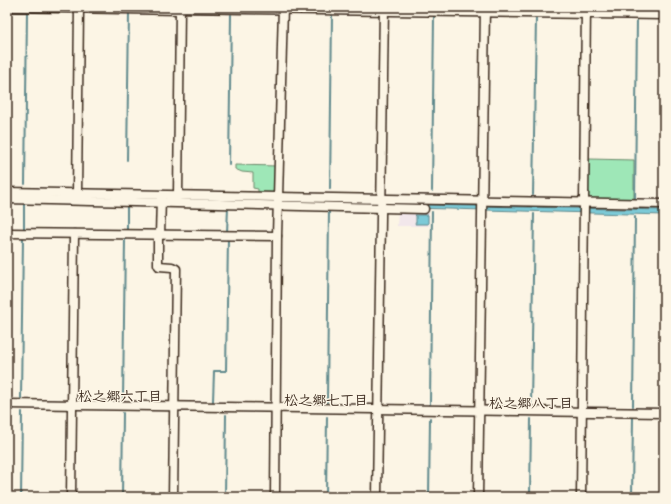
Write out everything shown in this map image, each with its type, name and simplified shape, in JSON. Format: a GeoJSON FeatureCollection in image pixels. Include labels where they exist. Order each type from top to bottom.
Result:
{"type":"FeatureCollection","features":[{"type":"Feature","properties":{"kind":"street"},"geometry":{"type":"LineString","coordinates":[[77,194],[79,7]]}},
{"type":"Feature","properties":{"kind":"street"},"geometry":{"type":"LineString","coordinates":[[7,8],[79,7],[586,11],[664,15]]}},
{"type":"Feature","properties":{"kind":"street"},"geometry":{"type":"LineString","coordinates":[[178,196],[180,8]]}},
{"type":"Feature","properties":{"kind":"street"},"geometry":{"type":"LineString","coordinates":[[274,497],[277,236],[283,9]]}},
{"type":"Feature","properties":{"kind":"street"},"geometry":{"type":"LineString","coordinates":[[377,497],[384,9]]}},
{"type":"Feature","properties":{"kind":"street"},"geometry":{"type":"LineString","coordinates":[[478,497],[485,10]]}},
{"type":"Feature","properties":{"kind":"street"},"geometry":{"type":"LineString","coordinates":[[581,497],[586,11]]}},
{"type":"Feature","properties":{"kind":"street"},"geometry":{"type":"LineString","coordinates":[[7,192],[77,194],[278,206],[381,203],[424,209]]}},
{"type":"Feature","properties":{"kind":"street"},"geometry":{"type":"LineString","coordinates":[[7,200],[161,199],[178,196],[278,197],[381,203],[584,207],[664,204]]}},
{"type":"Feature","properties":{"kind":"street"},"geometry":{"type":"LineString","coordinates":[[161,199],[158,264],[159,266],[172,267],[176,269],[173,497]]}},
{"type":"Feature","properties":{"kind":"street"},"geometry":{"type":"LineString","coordinates":[[7,233],[277,236]]}},
{"type":"Feature","properties":{"kind":"street"},"geometry":{"type":"LineString","coordinates":[[71,497],[74,234]]}},
{"type":"Feature","properties":{"kind":"street"},"geometry":{"type":"LineString","coordinates":[[7,404],[664,413]]}},
{"type":"Feature","properties":{"kind":"shaded area"},"geometry":{"type":"Polygon","coordinates":[[[398,212],[429,213],[429,226],[397,226],[398,212]]]}},
{"type":"Feature","properties":{"kind":"green space"},"geometry":{"type":"Polygon","coordinates":[[[589,159],[634,160],[634,200],[591,199],[588,196],[589,159]]]}},
{"type":"Feature","properties":{"kind":"green space"},"geometry":{"type":"Polygon","coordinates":[[[235,165],[277,166],[275,194],[258,193],[258,189],[253,188],[253,173],[242,172],[235,169],[235,165]]]}},
{"type":"Feature","properties":{"kind":"water"},"geometry":{"type":"Polygon","coordinates":[[[426,205],[664,210],[664,215],[377,207],[426,205]]]}},
{"type":"Feature","properties":{"kind":"water"},"geometry":{"type":"Polygon","coordinates":[[[415,215],[428,215],[428,224],[415,224],[415,215]]]}},
{"type":"Feature","properties":{"kind":"waterway"},"geometry":{"type":"LineString","coordinates":[[25,184],[27,12]]}},
{"type":"Feature","properties":{"kind":"waterway"},"geometry":{"type":"LineString","coordinates":[[127,160],[129,13]]}},
{"type":"Feature","properties":{"kind":"waterway"},"geometry":{"type":"LineString","coordinates":[[330,189],[332,14]]}},
{"type":"Feature","properties":{"kind":"waterway"},"geometry":{"type":"LineString","coordinates":[[229,165],[231,15]]}},
{"type":"Feature","properties":{"kind":"waterway"},"geometry":{"type":"LineString","coordinates":[[432,191],[434,16]]}},
{"type":"Feature","properties":{"kind":"waterway"},"geometry":{"type":"LineString","coordinates":[[533,195],[536,18]]}},
{"type":"Feature","properties":{"kind":"waterway"},"geometry":{"type":"LineString","coordinates":[[635,200],[637,19]]}},
{"type":"Feature","properties":{"kind":"waterway"},"geometry":{"type":"LineString","coordinates":[[24,203],[24,231]]}},
{"type":"Feature","properties":{"kind":"waterway"},"geometry":{"type":"LineString","coordinates":[[127,205],[127,232]]}},
{"type":"Feature","properties":{"kind":"waterway"},"geometry":{"type":"LineString","coordinates":[[227,233],[228,207]]}},
{"type":"Feature","properties":{"kind":"waterway"},"geometry":{"type":"LineString","coordinates":[[327,402],[329,210]]}},
{"type":"Feature","properties":{"kind":"waterway"},"geometry":{"type":"LineString","coordinates":[[430,404],[432,212]]}},
{"type":"Feature","properties":{"kind":"waterway"},"geometry":{"type":"LineString","coordinates":[[531,405],[534,214]]}},
{"type":"Feature","properties":{"kind":"waterway"},"geometry":{"type":"LineString","coordinates":[[633,406],[635,217]]}},
{"type":"Feature","properties":{"kind":"waterway"},"geometry":{"type":"LineString","coordinates":[[21,398],[23,238]]}},
{"type":"Feature","properties":{"kind":"waterway"},"geometry":{"type":"LineString","coordinates":[[123,400],[125,239]]}},
{"type":"Feature","properties":{"kind":"waterway"},"geometry":{"type":"LineString","coordinates":[[213,401],[214,371],[226,371],[228,239]]}},
{"type":"Feature","properties":{"kind":"waterway"},"geometry":{"type":"LineString","coordinates":[[21,497],[22,412]]}},
{"type":"Feature","properties":{"kind":"waterway"},"geometry":{"type":"LineString","coordinates":[[122,497],[123,413]]}},
{"type":"Feature","properties":{"kind":"waterway"},"geometry":{"type":"LineString","coordinates":[[225,497],[226,415]]}},
{"type":"Feature","properties":{"kind":"waterway"},"geometry":{"type":"LineString","coordinates":[[326,497],[327,417]]}},
{"type":"Feature","properties":{"kind":"waterway"},"geometry":{"type":"LineString","coordinates":[[632,497],[633,417]]}},
{"type":"Feature","properties":{"kind":"waterway"},"geometry":{"type":"LineString","coordinates":[[429,497],[430,418]]}},
{"type":"Feature","properties":{"kind":"waterway"},"geometry":{"type":"LineString","coordinates":[[530,497],[531,419]]}},
{"type":"Feature","properties":{"kind":"district","name":"松之郷六丁目"},"geometry":{"type":"Point","coordinates":[120,396]}},
{"type":"Feature","properties":{"kind":"district","name":"松之郷七丁目"},"geometry":{"type":"Point","coordinates":[326,400]}},
{"type":"Feature","properties":{"kind":"district","name":"松之郷八丁目"},"geometry":{"type":"Point","coordinates":[531,403]}}]}
